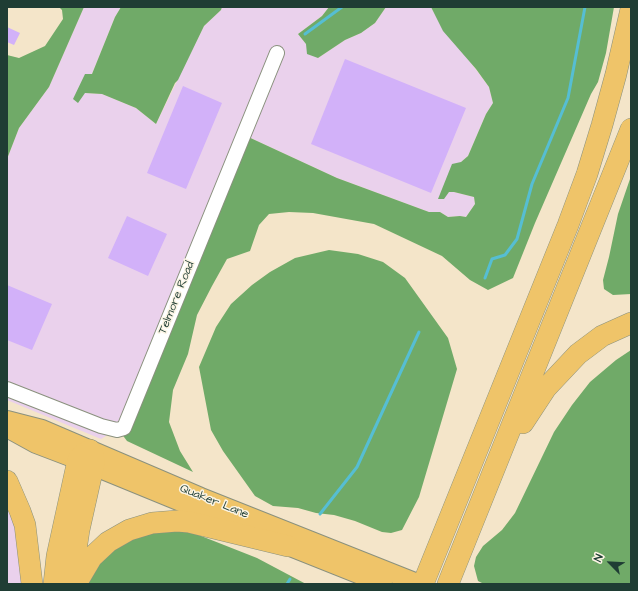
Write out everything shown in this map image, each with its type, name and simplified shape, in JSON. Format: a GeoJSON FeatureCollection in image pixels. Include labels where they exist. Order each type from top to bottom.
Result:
{"type":"FeatureCollection","features":[{"type":"Feature","properties":{"kind":"highway"},"geometry":{"type":"LineString","coordinates":[[423,584],[549,275],[579,196],[602,125],[616,74],[631,9]]}},
{"type":"Feature","properties":{"kind":"highway"},"geometry":{"type":"LineString","coordinates":[[451,575],[631,129]]}},
{"type":"Feature","properties":{"kind":"highway"},"geometry":{"type":"LineString","coordinates":[[451,575],[522,425],[537,400],[556,376],[578,354],[589,345],[615,329],[631,323]]}},
{"type":"Feature","properties":{"kind":"highway"},"geometry":{"type":"LineString","coordinates":[[54,584],[57,556],[87,459]]}},
{"type":"Feature","properties":{"kind":"highway"},"geometry":{"type":"LineString","coordinates":[[70,584],[79,530],[87,459]]}},
{"type":"Feature","properties":{"kind":"highway"},"geometry":{"type":"LineString","coordinates":[[7,481],[25,525],[32,584]]}},
{"type":"Feature","properties":{"kind":"highway"},"geometry":{"type":"LineString","coordinates":[[76,584],[92,557],[108,542],[129,530],[152,523],[177,521],[189,522],[288,546]]}},
{"type":"Feature","properties":{"kind":"main road","name":"Quaker Lane"},"geometry":{"type":"LineString","coordinates":[[7,420],[42,429],[87,459],[288,546],[383,584]]}},
{"type":"Feature","properties":{"kind":"main road","name":"Quaker Lane"},"geometry":{"type":"LineString","coordinates":[[7,428],[36,444],[87,459],[201,497],[420,584]]}},
{"type":"Feature","properties":{"kind":"street","name":"Telmore Road"},"geometry":{"type":"LineString","coordinates":[[7,389],[101,426],[117,430],[124,428],[277,52]]}},
{"type":"Feature","properties":{"kind":"shaded area"},"geometry":{"type":"Polygon","coordinates":[[[84,7],[121,7],[115,17],[92,74],[85,75],[85,93],[102,94],[136,108],[156,124],[204,26],[221,10],[222,7],[329,7],[322,16],[298,34],[318,58],[345,40],[361,33],[375,23],[386,7],[431,7],[436,16],[489,87],[493,103],[486,114],[468,156],[461,162],[449,192],[474,197],[475,204],[466,217],[448,217],[440,212],[429,212],[337,178],[244,135],[125,424],[101,439],[7,400],[7,159],[19,128],[49,87],[84,7]]]}},
{"type":"Feature","properties":{"kind":"shaded area"},"geometry":{"type":"Polygon","coordinates":[[[7,483],[13,492],[23,584],[7,584],[7,483]]]}},
{"type":"Feature","properties":{"kind":"green space"},"geometry":{"type":"Polygon","coordinates":[[[59,7],[84,7],[49,87],[19,128],[7,159],[7,55],[19,58],[45,46],[63,19],[62,10],[59,7]]]}},
{"type":"Feature","properties":{"kind":"green space"},"geometry":{"type":"Polygon","coordinates":[[[121,7],[222,7],[221,10],[204,26],[156,124],[136,108],[102,94],[85,93],[78,103],[73,99],[85,74],[92,74],[115,17],[121,7]]]}},
{"type":"Feature","properties":{"kind":"green space"},"geometry":{"type":"Polygon","coordinates":[[[329,7],[386,7],[375,23],[361,33],[345,40],[318,58],[307,54],[306,44],[298,34],[322,16],[329,7]]]}},
{"type":"Feature","properties":{"kind":"green space"},"geometry":{"type":"Polygon","coordinates":[[[431,7],[614,7],[606,53],[598,82],[591,94],[535,223],[513,278],[488,290],[470,280],[442,256],[374,224],[313,213],[289,212],[269,214],[259,225],[250,251],[227,259],[212,286],[197,315],[188,354],[173,390],[169,422],[180,451],[193,472],[127,441],[121,433],[244,135],[337,178],[429,212],[440,212],[448,217],[466,217],[475,204],[474,197],[449,192],[444,199],[438,199],[452,164],[461,162],[468,156],[486,114],[493,103],[489,87],[476,69],[443,31],[431,7]]]}},
{"type":"Feature","properties":{"kind":"green space"},"geometry":{"type":"Polygon","coordinates":[[[631,176],[631,294],[613,295],[604,289],[603,280],[618,214],[631,176]]]}},
{"type":"Feature","properties":{"kind":"green space"},"geometry":{"type":"Polygon","coordinates":[[[329,250],[358,254],[383,262],[405,278],[448,338],[457,369],[419,497],[402,530],[391,533],[382,532],[355,521],[334,515],[316,513],[298,508],[273,506],[255,496],[223,451],[211,430],[199,367],[216,327],[231,304],[252,285],[270,272],[295,258],[329,250]]]}},
{"type":"Feature","properties":{"kind":"green space"},"geometry":{"type":"Polygon","coordinates":[[[631,350],[631,584],[484,584],[478,581],[474,566],[476,557],[483,546],[502,530],[515,513],[554,432],[590,382],[616,360],[631,350]]]}},
{"type":"Feature","properties":{"kind":"green space"},"geometry":{"type":"Polygon","coordinates":[[[147,527],[191,532],[257,558],[306,584],[82,584],[94,561],[147,527]]]}},
{"type":"Feature","properties":{"kind":"building"},"geometry":{"type":"Polygon","coordinates":[[[7,27],[20,33],[14,45],[7,42],[7,27]]]}},
{"type":"Feature","properties":{"kind":"building"},"geometry":{"type":"Polygon","coordinates":[[[345,59],[466,108],[431,193],[311,144],[345,59]]]}},
{"type":"Feature","properties":{"kind":"building"},"geometry":{"type":"Polygon","coordinates":[[[183,86],[222,103],[186,189],[147,173],[183,86]]]}},
{"type":"Feature","properties":{"kind":"building"},"geometry":{"type":"Polygon","coordinates":[[[127,216],[167,234],[148,276],[108,258],[127,216]]]}},
{"type":"Feature","properties":{"kind":"building"},"geometry":{"type":"Polygon","coordinates":[[[7,285],[52,304],[32,350],[7,340],[7,285]]]}},
{"type":"Feature","properties":{"kind":"waterway"},"geometry":{"type":"LineString","coordinates":[[305,34],[342,7]]}},
{"type":"Feature","properties":{"kind":"waterway"},"geometry":{"type":"LineString","coordinates":[[485,278],[492,259],[505,255],[517,239],[532,184],[568,98],[585,7]]}},
{"type":"Feature","properties":{"kind":"waterway"},"geometry":{"type":"LineString","coordinates":[[320,514],[357,467],[419,332]]}},
{"type":"Feature","properties":{"kind":"waterway"},"geometry":{"type":"LineString","coordinates":[[287,584],[290,579]]}}]}
